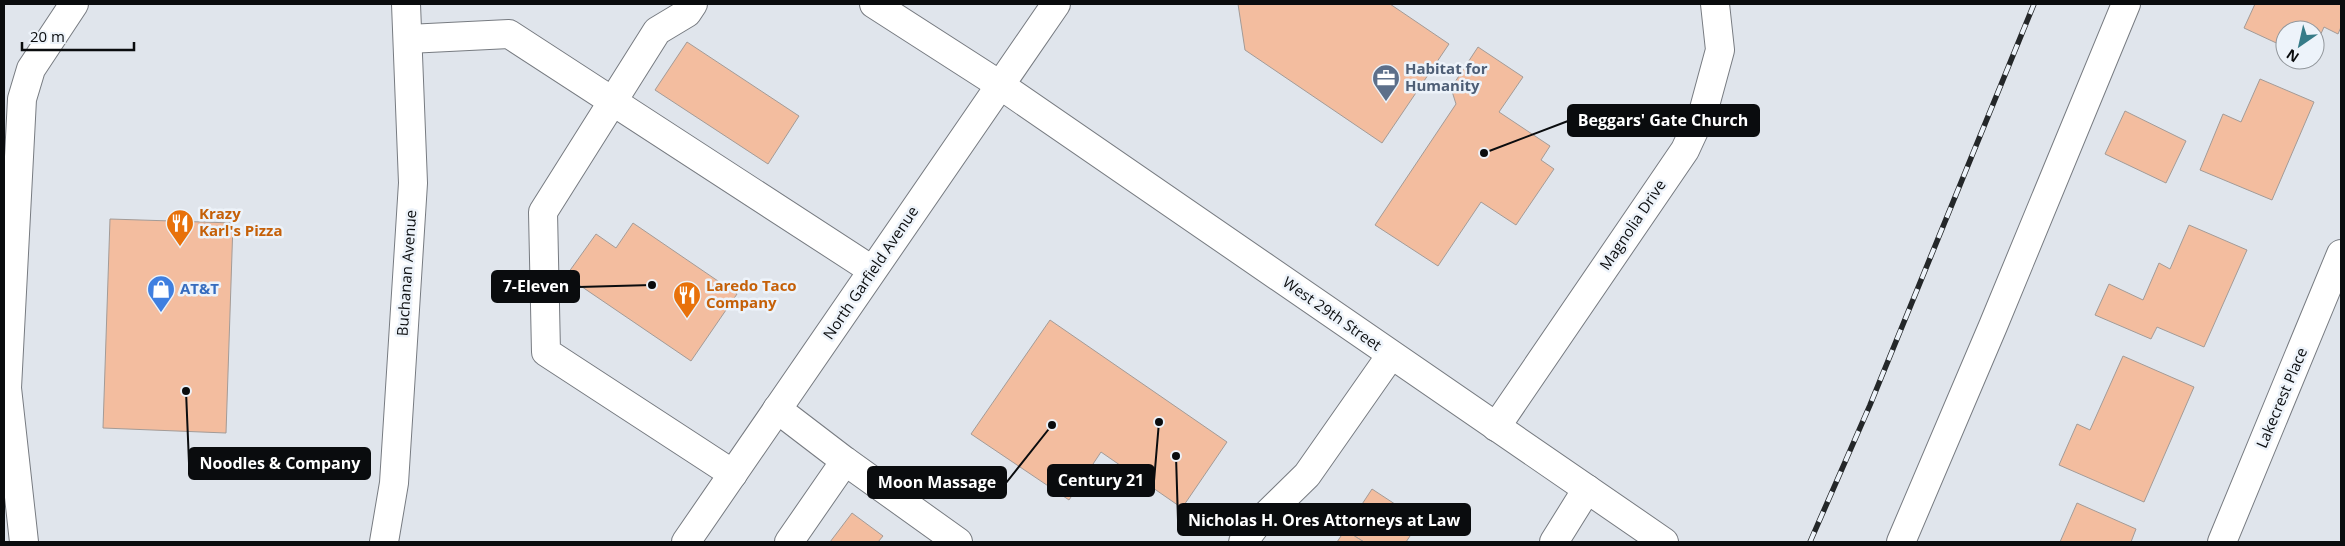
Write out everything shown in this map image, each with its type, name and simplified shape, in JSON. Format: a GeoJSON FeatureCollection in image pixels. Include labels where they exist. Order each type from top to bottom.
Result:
{"type":"FeatureCollection","features":[{"type":"Feature","properties":{"kind":"main road"},"geometry":{"type":"LineString","coordinates":[[24,542],[7,388],[22,99],[31,69],[74,4]]}},
{"type":"Feature","properties":{"kind":"main road","name":"Buchanan Avenue"},"geometry":{"type":"LineString","coordinates":[[384,542],[394,483],[413,184],[406,4]]}},
{"type":"Feature","properties":{"kind":"main road"},"geometry":{"type":"LineString","coordinates":[[693,4],[687,13],[657,31],[543,212],[546,352],[733,474]]}},
{"type":"Feature","properties":{"kind":"main road","name":"West 29th Street"},"geometry":{"type":"LineString","coordinates":[[874,4],[1000,85],[1664,542]]}},
{"type":"Feature","properties":{"kind":"main road","name":"North Garfield Avenue"},"geometry":{"type":"LineString","coordinates":[[686,542],[1056,4]]}},
{"type":"Feature","properties":{"kind":"main road","name":"Magnolia Drive"},"geometry":{"type":"LineString","coordinates":[[1496,427],[1685,150],[1704,109],[1720,50],[1715,4]]}},
{"type":"Feature","properties":{"kind":"main road"},"geometry":{"type":"LineString","coordinates":[[1901,542],[1993,326],[2126,4]]}},
{"type":"Feature","properties":{"kind":"main road"},"geometry":{"type":"LineString","coordinates":[[408,39],[509,34],[872,270]]}},
{"type":"Feature","properties":{"kind":"main road","name":"Lakecrest Place"},"geometry":{"type":"LineString","coordinates":[[2222,542],[2341,254]]}},
{"type":"Feature","properties":{"kind":"main road"},"geometry":{"type":"LineString","coordinates":[[1243,542],[1256,525],[1307,475],[1391,355]]}},
{"type":"Feature","properties":{"kind":"main road"},"geometry":{"type":"LineString","coordinates":[[777,409],[845,461],[958,542]]}},
{"type":"Feature","properties":{"kind":"main road"},"geometry":{"type":"LineString","coordinates":[[789,542],[845,461]]}},
{"type":"Feature","properties":{"kind":"main road"},"geometry":{"type":"LineString","coordinates":[[1554,542],[1587,489]]}},
{"type":"Feature","properties":{"kind":"building"},"geometry":{"type":"Polygon","coordinates":[[[1238,4],[1390,4],[1449,44],[1382,143],[1245,50],[1238,4]]]}},
{"type":"Feature","properties":{"kind":"building"},"geometry":{"type":"Polygon","coordinates":[[[2255,4],[2341,4],[2341,27],[2338,34],[2325,28],[2325,20],[2275,20],[2275,42],[2244,28],[2255,4]]]}},
{"type":"Feature","properties":{"kind":"building"},"geometry":{"type":"Polygon","coordinates":[[[687,42],[799,116],[768,164],[655,90],[687,42]]]}},
{"type":"Feature","properties":{"kind":"building"},"geometry":{"type":"Polygon","coordinates":[[[1478,47],[1523,77],[1499,112],[1550,146],[1541,160],[1554,169],[1516,225],[1481,202],[1438,266],[1375,225],[1456,104],[1451,88],[1478,47]]]}},
{"type":"Feature","properties":{"kind":"building"},"geometry":{"type":"Polygon","coordinates":[[[2260,79],[2314,102],[2272,200],[2200,170],[2223,114],[2241,122],[2260,79]]]}},
{"type":"Feature","properties":{"kind":"building"},"geometry":{"type":"Polygon","coordinates":[[[2125,111],[2186,141],[2166,183],[2105,154],[2125,111]]]}},
{"type":"Feature","properties":{"kind":"building"},"geometry":{"type":"Polygon","coordinates":[[[110,219],[233,223],[226,433],[103,428],[110,219]]]}},
{"type":"Feature","properties":{"kind":"building"},"geometry":{"type":"Polygon","coordinates":[[[633,223],[737,294],[691,361],[566,276],[596,234],[616,248],[633,223]]]}},
{"type":"Feature","properties":{"kind":"building"},"geometry":{"type":"Polygon","coordinates":[[[2189,225],[2247,250],[2204,347],[2157,327],[2151,339],[2095,315],[2109,284],[2143,300],[2159,263],[2170,269],[2189,225]]]}},
{"type":"Feature","properties":{"kind":"building"},"geometry":{"type":"Polygon","coordinates":[[[1050,320],[1227,442],[1182,508],[1101,452],[1069,500],[971,434],[1050,320]]]}},
{"type":"Feature","properties":{"kind":"building"},"geometry":{"type":"Polygon","coordinates":[[[2123,356],[2194,387],[2144,502],[2059,465],[2077,424],[2090,430],[2123,356]]]}},
{"type":"Feature","properties":{"kind":"building"},"geometry":{"type":"Polygon","coordinates":[[[1372,489],[1404,510],[1400,517],[1416,527],[1406,542],[1364,542],[1345,530],[1372,489]]]}},
{"type":"Feature","properties":{"kind":"building"},"geometry":{"type":"Polygon","coordinates":[[[2077,503],[2136,529],[2131,542],[2060,542],[2077,503]]]}},
{"type":"Feature","properties":{"kind":"building"},"geometry":{"type":"Polygon","coordinates":[[[852,513],[883,536],[878,542],[830,542],[852,513]]]}},
{"type":"Feature","properties":{"kind":"building"},"geometry":{"type":"Polygon","coordinates":[[[1345,530],[1364,542],[1337,542],[1345,530]]]}},
{"type":"Feature","properties":{"kind":"railway"},"geometry":{"type":"LineString","coordinates":[[1810,542],[1870,405],[2034,4]]}},
{"type":"Feature","properties":{"kind":"place","name":"Habitat for Humanity"},"geometry":{"type":"Point","coordinates":[1386,102]}},
{"type":"Feature","properties":{"kind":"place","name":"Beggars' Gate Church"},"geometry":{"type":"Point","coordinates":[1484,153]}},
{"type":"Feature","properties":{"kind":"place","name":"Krazy Karl's Pizza"},"geometry":{"type":"Point","coordinates":[180,247]}},
{"type":"Feature","properties":{"kind":"place","name":"7-Eleven"},"geometry":{"type":"Point","coordinates":[652,285]}},
{"type":"Feature","properties":{"kind":"place","name":"AT&T"},"geometry":{"type":"Point","coordinates":[161,313]}},
{"type":"Feature","properties":{"kind":"place","name":"Laredo Taco Company"},"geometry":{"type":"Point","coordinates":[687,319]}},
{"type":"Feature","properties":{"kind":"place","name":"Noodles & Company"},"geometry":{"type":"Point","coordinates":[186,391]}},
{"type":"Feature","properties":{"kind":"place","name":"Century 21"},"geometry":{"type":"Point","coordinates":[1159,422]}},
{"type":"Feature","properties":{"kind":"place","name":"Moon Massage"},"geometry":{"type":"Point","coordinates":[1052,425]}},
{"type":"Feature","properties":{"kind":"place","name":"Nicholas H. Ores Attorneys at Law"},"geometry":{"type":"Point","coordinates":[1176,456]}}]}
